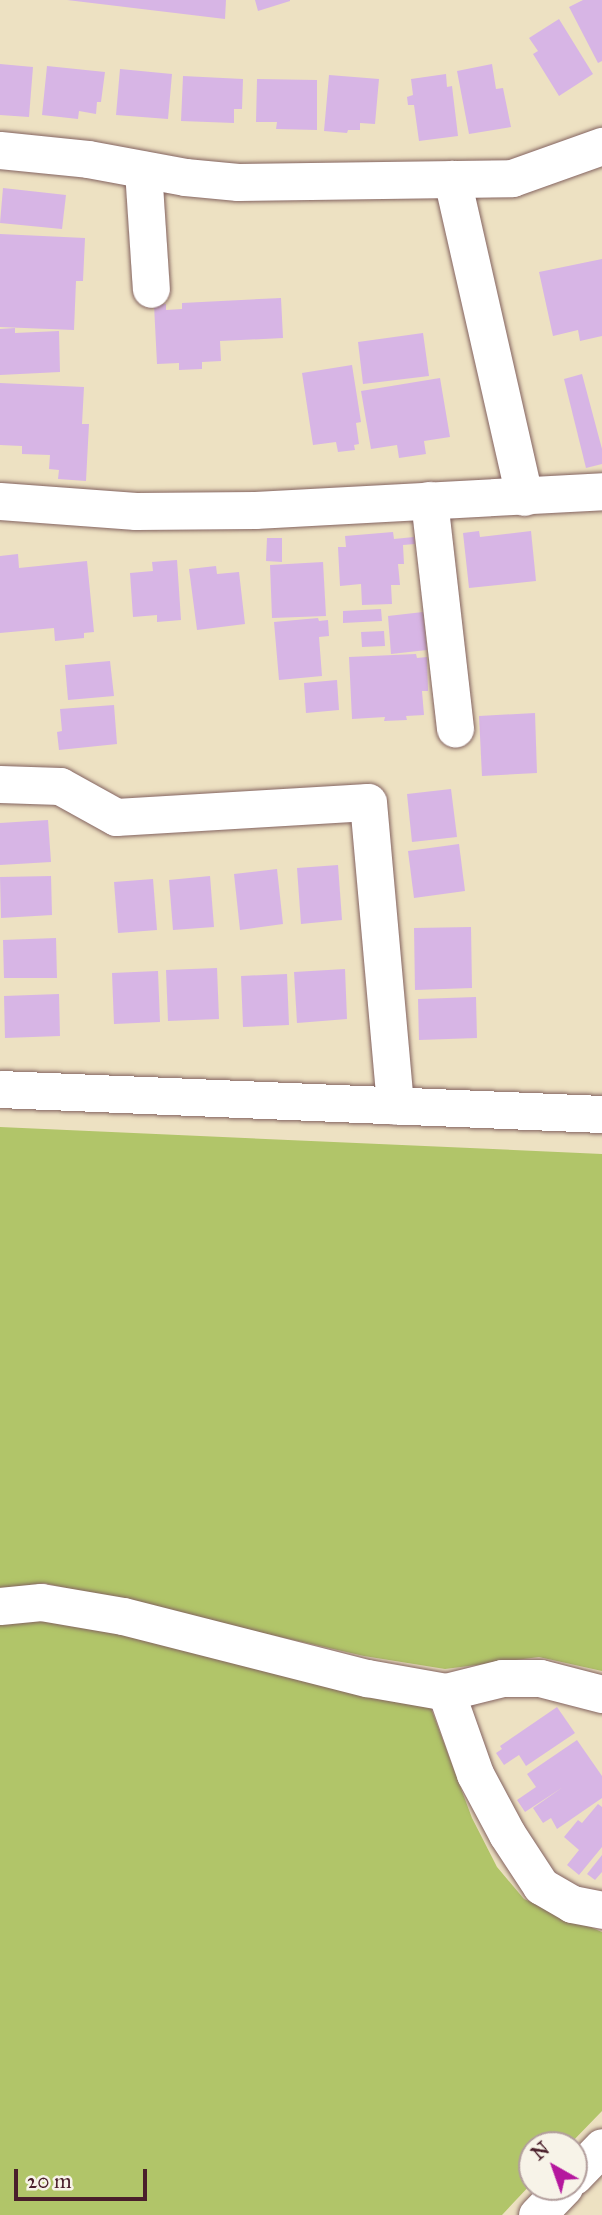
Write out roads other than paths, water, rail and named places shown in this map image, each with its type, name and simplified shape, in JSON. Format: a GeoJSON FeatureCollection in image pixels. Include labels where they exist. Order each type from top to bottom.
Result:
{"type":"FeatureCollection","features":[{"type":"Feature","properties":{"kind":"street"},"geometry":{"type":"LineString","coordinates":[[0,150],[88,159],[143,170],[238,182],[512,178],[602,146]]}},
{"type":"Feature","properties":{"kind":"street"},"geometry":{"type":"LineString","coordinates":[[143,170],[151,289]]}},
{"type":"Feature","properties":{"kind":"street"},"geometry":{"type":"LineString","coordinates":[[452,179],[524,498]]}},
{"type":"Feature","properties":{"kind":"street"},"geometry":{"type":"LineString","coordinates":[[0,501],[159,511],[255,510],[429,500],[524,498],[602,491]]}},
{"type":"Feature","properties":{"kind":"street"},"geometry":{"type":"LineString","coordinates":[[429,500],[456,729]]}},
{"type":"Feature","properties":{"kind":"street"},"geometry":{"type":"LineString","coordinates":[[0,784],[60,786],[116,817],[368,802],[395,1106]]}},
{"type":"Feature","properties":{"kind":"street"},"geometry":{"type":"LineString","coordinates":[[0,1089],[602,1114]]}},
{"type":"Feature","properties":{"kind":"street"},"geometry":{"type":"LineString","coordinates":[[0,1606],[41,1602],[123,1616],[367,1678],[446,1692],[502,1678],[540,1678],[602,1694]]}},
{"type":"Feature","properties":{"kind":"street"},"geometry":{"type":"LineString","coordinates":[[446,1692],[475,1774],[507,1835],[541,1886],[572,1904],[602,1910]]}},
{"type":"Feature","properties":{"kind":"street"},"geometry":{"type":"LineString","coordinates":[[588,2162],[602,2147]]}},
{"type":"Feature","properties":{"kind":"street"},"geometry":{"type":"LineString","coordinates":[[537,2215],[550,2201]]}}]}
